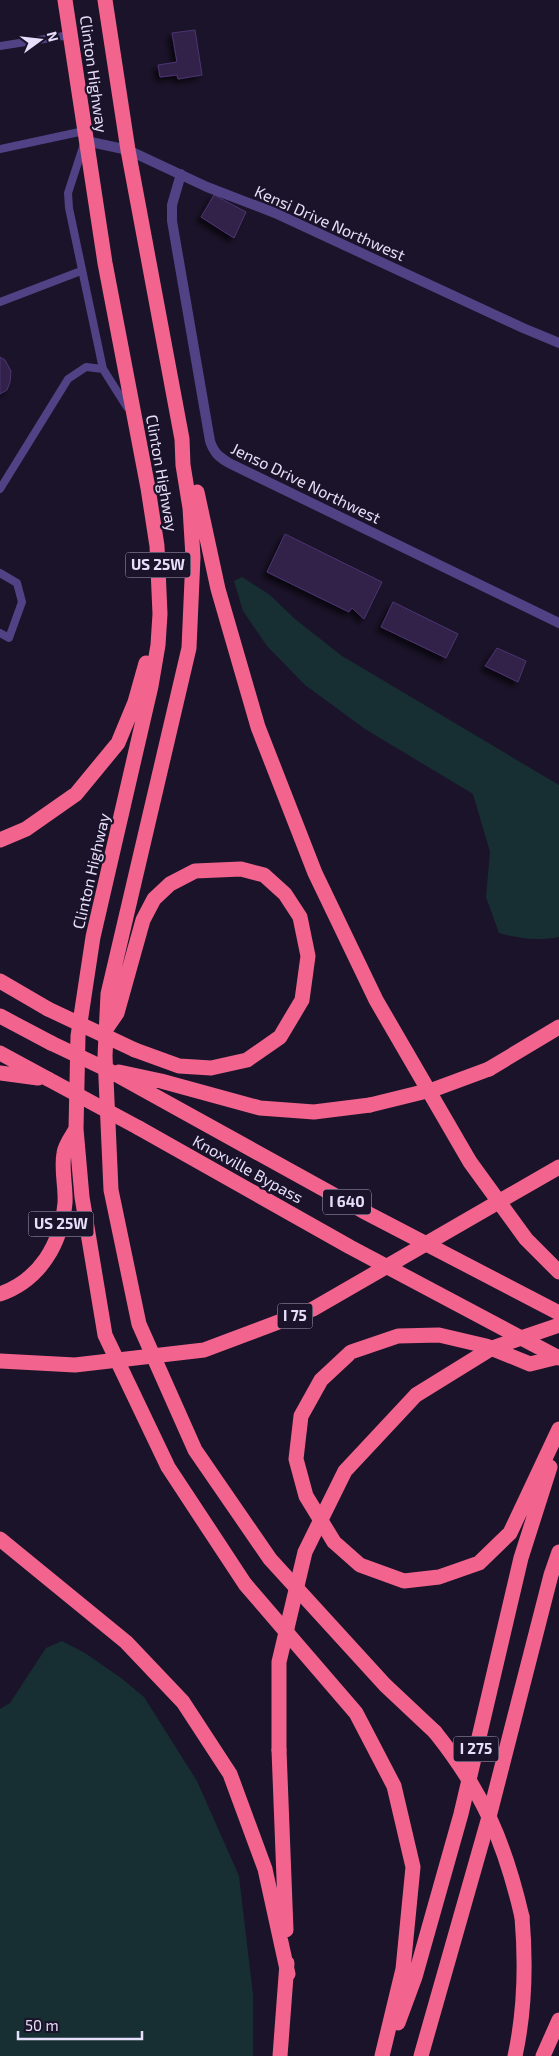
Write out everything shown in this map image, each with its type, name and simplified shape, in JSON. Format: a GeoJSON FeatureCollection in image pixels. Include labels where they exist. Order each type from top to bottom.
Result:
{"type":"FeatureCollection","features":[{"type":"Feature","properties":{"kind":"highway","name":"Clinton Highway"},"geometry":{"type":"LineString","coordinates":[[65,0],[105,263],[138,432],[157,546],[160,614],[158,645],[151,686],[93,937],[78,1036],[76,1129],[82,1197],[105,1335],[168,1467],[245,1584],[356,1713],[394,1786],[413,1867],[403,1969],[383,2056]]}},
{"type":"Feature","properties":{"kind":"highway","name":"Clinton Highway"},"geometry":{"type":"LineString","coordinates":[[105,0],[128,150],[182,439]]}},
{"type":"Feature","properties":{"kind":"highway"},"geometry":{"type":"LineString","coordinates":[[182,439],[183,465],[190,508],[193,558],[189,648],[108,994],[105,1030],[106,1099],[111,1190],[139,1324],[195,1450],[270,1559],[385,1685],[435,1732],[472,1782],[488,1814],[503,1849],[522,1917],[525,1951],[524,1994],[515,2056]]}},
{"type":"Feature","properties":{"kind":"highway","name":"US 25W"},"geometry":{"type":"LineString","coordinates":[[182,439],[191,458],[218,588],[258,727],[315,873],[376,1000],[470,1162],[526,1239],[559,1272]]}},
{"type":"Feature","properties":{"kind":"highway"},"geometry":{"type":"LineString","coordinates":[[0,840],[26,829],[76,794],[118,743],[135,702],[146,663],[158,645]]}},
{"type":"Feature","properties":{"kind":"highway"},"geometry":{"type":"LineString","coordinates":[[0,982],[48,1009],[135,1050],[179,1066],[211,1068],[247,1060],[280,1037],[302,1000],[308,956],[300,917],[286,894],[264,875],[240,869],[195,871],[170,884],[154,899],[143,920],[117,1013],[105,1030]]}},
{"type":"Feature","properties":{"kind":"highway","name":"Knoxville Bypass"},"geometry":{"type":"LineString","coordinates":[[0,1016],[51,1043],[137,1082],[355,1206],[559,1313]]}},
{"type":"Feature","properties":{"kind":"highway"},"geometry":{"type":"LineString","coordinates":[[137,1082],[260,1108],[314,1112],[370,1105],[435,1089],[489,1069],[559,1026]]}},
{"type":"Feature","properties":{"kind":"highway","name":"Knoxville Bypass"},"geometry":{"type":"LineString","coordinates":[[0,1054],[139,1128],[350,1247],[558,1357]]}},
{"type":"Feature","properties":{"kind":"highway"},"geometry":{"type":"LineString","coordinates":[[0,1074],[48,1079]]}},
{"type":"Feature","properties":{"kind":"highway","name":"US 25W"},"geometry":{"type":"LineString","coordinates":[[0,1294],[10,1291],[31,1278],[46,1260],[60,1231],[65,1202],[64,1152],[76,1129]]}},
{"type":"Feature","properties":{"kind":"highway","name":"I 75"},"geometry":{"type":"LineString","coordinates":[[0,1361],[75,1365],[204,1350],[314,1309],[559,1167]]}},
{"type":"Feature","properties":{"kind":"highway"},"geometry":{"type":"LineString","coordinates":[[280,2056],[288,1974],[279,1750],[279,1662],[305,1552],[345,1472],[416,1395],[492,1348],[559,1325]]}},
{"type":"Feature","properties":{"kind":"highway"},"geometry":{"type":"LineString","coordinates":[[558,1357],[530,1364],[486,1346],[439,1335],[398,1336],[351,1352],[321,1380],[300,1416],[296,1459],[306,1496],[334,1542],[360,1565],[404,1581],[439,1578],[478,1563],[510,1533],[559,1429]]}},
{"type":"Feature","properties":{"kind":"highway","name":"I 275"},"geometry":{"type":"LineString","coordinates":[[383,2056],[415,1977],[461,1814],[521,1558],[559,1439]]}},
{"type":"Feature","properties":{"kind":"highway"},"geometry":{"type":"LineString","coordinates":[[0,1539],[126,1642],[183,1702],[230,1774],[265,1869],[288,1974]]}},
{"type":"Feature","properties":{"kind":"highway","name":"I 275"},"geometry":{"type":"LineString","coordinates":[[422,2056],[487,1826],[551,1575],[559,1552]]}},
{"type":"Feature","properties":{"kind":"highway"},"geometry":{"type":"LineString","coordinates":[[543,2056],[559,2020]]}},
{"type":"Feature","properties":{"kind":"street","name":"Kensi Drive Northwest"},"geometry":{"type":"LineString","coordinates":[[85,136],[128,150],[207,187],[276,213],[559,343]]}},
{"type":"Feature","properties":{"kind":"street","name":"Jenso Drive Northwest"},"geometry":{"type":"LineString","coordinates":[[181,174],[172,205],[172,221],[210,441],[214,452],[230,463],[559,623]]}},
{"type":"Feature","properties":{"kind":"lane"},"geometry":{"type":"LineString","coordinates":[[0,46],[70,35]]}},
{"type":"Feature","properties":{"kind":"lane"},"geometry":{"type":"LineString","coordinates":[[0,149],[85,136],[68,192],[69,208],[103,369],[124,400],[138,432]]}},
{"type":"Feature","properties":{"kind":"lane"},"geometry":{"type":"LineString","coordinates":[[0,302],[81,271]]}},
{"type":"Feature","properties":{"kind":"lane"},"geometry":{"type":"LineString","coordinates":[[0,489],[68,378],[86,367],[103,369]]}},
{"type":"Feature","properties":{"kind":"lane"},"geometry":{"type":"LineString","coordinates":[[0,573],[17,583],[22,602],[9,638],[0,633]]}},
{"type":"Feature","properties":{"kind":"green space"},"geometry":{"type":"Polygon","coordinates":[[[242,577],[270,595],[295,619],[342,656],[559,785],[559,937],[529,939],[499,933],[486,897],[490,852],[473,794],[365,729],[305,685],[267,646],[243,611],[234,581],[242,577]]]}},
{"type":"Feature","properties":{"kind":"green space"},"geometry":{"type":"Polygon","coordinates":[[[62,1641],[85,1653],[144,1697],[197,1781],[239,1876],[253,1995],[253,2056],[0,2056],[0,1709],[10,1703],[46,1648],[62,1641]]]}},
{"type":"Feature","properties":{"kind":"building"},"geometry":{"type":"Polygon","coordinates":[[[195,30],[202,75],[178,79],[177,75],[160,77],[158,65],[177,62],[172,33],[195,30]]]}},
{"type":"Feature","properties":{"kind":"building"},"geometry":{"type":"Polygon","coordinates":[[[214,195],[246,212],[234,238],[201,217],[214,195]]]}},
{"type":"Feature","properties":{"kind":"building"},"geometry":{"type":"Polygon","coordinates":[[[0,357],[5,360],[11,371],[7,390],[0,394],[0,357]]]}},
{"type":"Feature","properties":{"kind":"building"},"geometry":{"type":"Polygon","coordinates":[[[285,534],[382,582],[364,619],[352,608],[349,612],[267,572],[285,534]]]}},
{"type":"Feature","properties":{"kind":"building"},"geometry":{"type":"Polygon","coordinates":[[[393,602],[458,634],[446,658],[381,627],[393,602]]]}},
{"type":"Feature","properties":{"kind":"building"},"geometry":{"type":"Polygon","coordinates":[[[497,648],[526,661],[518,682],[485,666],[497,648]]]}}]}
